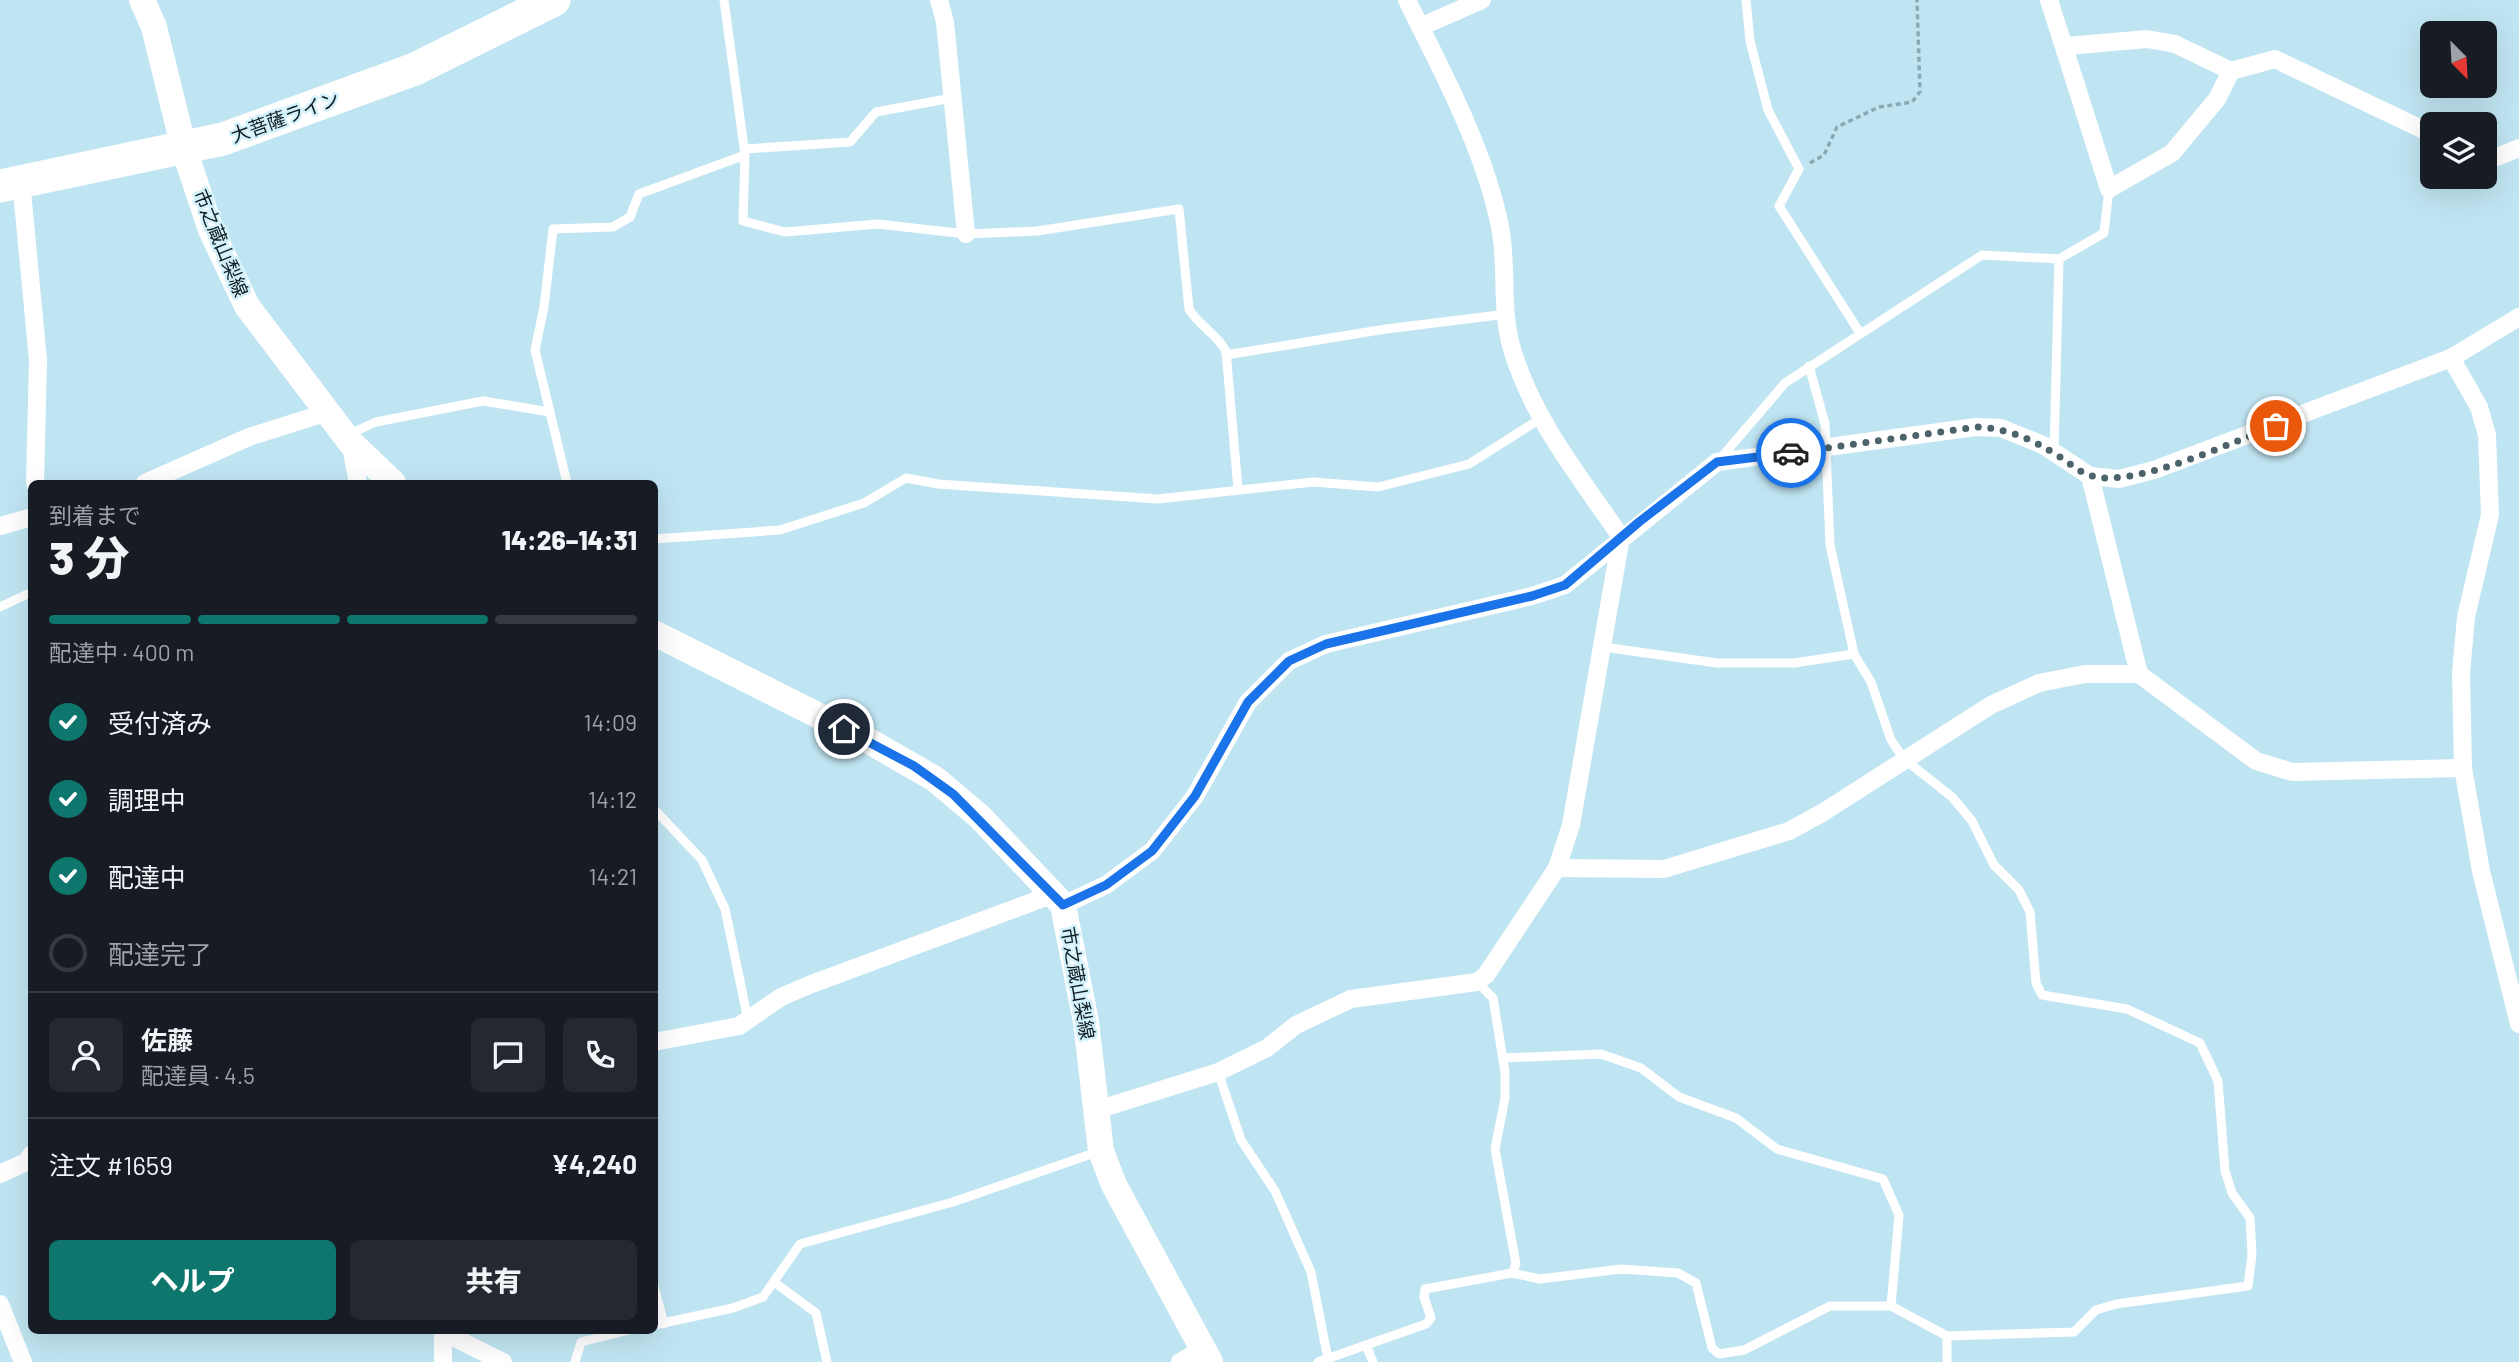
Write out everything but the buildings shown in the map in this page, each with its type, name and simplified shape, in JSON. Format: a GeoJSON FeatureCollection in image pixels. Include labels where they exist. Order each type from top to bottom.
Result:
{"type":"FeatureCollection","features":[{"type":"Feature","properties":{"kind":"highway","name":"大菩薩ライン"},"geometry":{"type":"LineString","coordinates":[[11,183],[223,139],[415,69],[554,0]]}},
{"type":"Feature","properties":{"kind":"main road","name":"市之蔵山梨線"},"geometry":{"type":"LineString","coordinates":[[142,0],[154,27],[184,149],[211,230],[247,306],[348,439],[390,480]]}},
{"type":"Feature","properties":{"kind":"main road"},"geometry":{"type":"LineString","coordinates":[[658,635],[869,741],[934,779],[980,817],[1059,900]]}},
{"type":"Feature","properties":{"kind":"main road","name":"市之蔵山梨線"},"geometry":{"type":"LineString","coordinates":[[1059,900],[1086,1022],[1101,1151],[1114,1185],[1207,1355]]}},
{"type":"Feature","properties":{"kind":"street"},"geometry":{"type":"LineString","coordinates":[[939,0],[945,22],[966,234]]}},
{"type":"Feature","properties":{"kind":"street"},"geometry":{"type":"LineString","coordinates":[[1097,1110],[1218,1072],[1267,1048],[1296,1025],[1351,999],[1477,982],[1486,975],[1557,868],[1571,825],[1621,537],[1540,419],[1511,347],[1496,214],[1475,151],[1407,0]]}},
{"type":"Feature","properties":{"kind":"street"},"geometry":{"type":"LineString","coordinates":[[1420,27],[1482,0]]}},
{"type":"Feature","properties":{"kind":"street"},"geometry":{"type":"LineString","coordinates":[[2049,0],[2067,46],[2096,153],[2109,189],[2172,153],[2217,99],[2231,71]]}},
{"type":"Feature","properties":{"kind":"street"},"geometry":{"type":"LineString","coordinates":[[2067,46],[2096,41],[2156,41],[2175,44],[2231,71],[2275,59],[2420,128]]}},
{"type":"Feature","properties":{"kind":"street"},"geometry":{"type":"LineString","coordinates":[[2497,157],[2519,148]]}},
{"type":"Feature","properties":{"kind":"street"},"geometry":{"type":"LineString","coordinates":[[11,183],[38,360],[35,480]]}},
{"type":"Feature","properties":{"kind":"street"},"geometry":{"type":"LineString","coordinates":[[658,1041],[722,1030],[748,1020],[781,998],[809,985],[1106,885],[1152,851],[1195,796],[1248,702],[1289,661],[1326,644],[1532,596],[1565,585],[1717,462],[1829,449],[1976,427],[2001,428],[2054,453],[2090,476],[2119,480],[2154,470],[2451,358],[2519,317]]}},
{"type":"Feature","properties":{"kind":"street"},"geometry":{"type":"LineString","coordinates":[[2451,358],[2479,407],[2487,435],[2490,502],[2490,515],[2466,617],[2461,673],[2463,768],[2481,871],[2519,1024]]}},
{"type":"Feature","properties":{"kind":"street"},"geometry":{"type":"LineString","coordinates":[[152,480],[249,437],[328,412]]}},
{"type":"Feature","properties":{"kind":"street"},"geometry":{"type":"LineString","coordinates":[[348,439],[357,480]]}},
{"type":"Feature","properties":{"kind":"street"},"geometry":{"type":"LineString","coordinates":[[2090,476],[2139,674]]}},
{"type":"Feature","properties":{"kind":"street"},"geometry":{"type":"LineString","coordinates":[[0,526],[28,518]]}},
{"type":"Feature","properties":{"kind":"street"},"geometry":{"type":"LineString","coordinates":[[1557,868],[1664,869],[1775,835],[1822,813],[1991,705],[2039,682],[2085,674],[2139,674],[2256,761],[2292,772],[2463,768]]}},
{"type":"Feature","properties":{"kind":"street"},"geometry":{"type":"LineString","coordinates":[[0,1174],[28,1162]]}},
{"type":"Feature","properties":{"kind":"street"},"geometry":{"type":"LineString","coordinates":[[0,1304],[23,1362]]}},
{"type":"Feature","properties":{"kind":"street"},"geometry":{"type":"LineString","coordinates":[[441,1334],[443,1362]]}},
{"type":"Feature","properties":{"kind":"street"},"geometry":{"type":"LineString","coordinates":[[448,1334],[503,1362]]}},
{"type":"Feature","properties":{"kind":"street"},"geometry":{"type":"LineString","coordinates":[[1180,1362],[1207,1355]]}},
{"type":"Feature","properties":{"kind":"lane"},"geometry":{"type":"LineString","coordinates":[[723,0],[745,152],[743,221],[785,232],[878,224],[966,234],[1037,232],[1179,209],[1189,309],[1196,321],[1219,337],[1226,355],[1238,489]]}},
{"type":"Feature","properties":{"kind":"lane"},"geometry":{"type":"LineString","coordinates":[[1746,0],[1750,41],[1768,110],[1799,169],[1779,206],[1860,333]]}},
{"type":"Feature","properties":{"kind":"lane"},"geometry":{"type":"LineString","coordinates":[[566,480],[535,350],[544,307],[553,229],[613,227],[630,217],[639,194],[745,152],[850,142],[877,112],[952,98]]}},
{"type":"Feature","properties":{"kind":"lane"},"geometry":{"type":"LineString","coordinates":[[1717,462],[1785,383],[1982,255],[2059,259],[2104,233],[2109,189]]}},
{"type":"Feature","properties":{"kind":"lane"},"geometry":{"type":"LineString","coordinates":[[2054,453],[2059,259]]}},
{"type":"Feature","properties":{"kind":"lane"},"geometry":{"type":"LineString","coordinates":[[1226,355],[1507,314]]}},
{"type":"Feature","properties":{"kind":"lane"},"geometry":{"type":"LineString","coordinates":[[1218,1072],[1241,1140],[1275,1191],[1311,1272],[1323,1360],[1426,1324],[1431,1318],[1424,1297],[1425,1289],[1512,1273],[1540,1279],[1621,1269],[1678,1273],[1696,1283],[1712,1348],[1719,1354],[1744,1350],[1830,1306],[1891,1306],[1947,1336],[2074,1332],[2096,1310],[2116,1304],[2248,1286],[2252,1255],[2250,1217],[2232,1193],[2225,1171],[2218,1081],[2200,1043],[2127,1009],[2042,995],[2036,983],[2030,912],[2019,890],[1994,865],[1972,821],[1952,797],[1904,759],[1891,740],[1871,682],[1854,654],[1830,545],[1829,449],[1809,366]]}},
{"type":"Feature","properties":{"kind":"lane"},"geometry":{"type":"LineString","coordinates":[[348,439],[376,422],[483,401],[550,412]]}},
{"type":"Feature","properties":{"kind":"lane"},"geometry":{"type":"LineString","coordinates":[[658,539],[780,530],[864,503],[906,478],[938,485],[1158,499],[1314,482],[1378,487],[1469,464],[1540,419]]}},
{"type":"Feature","properties":{"kind":"lane"},"geometry":{"type":"LineString","coordinates":[[0,607],[28,594]]}},
{"type":"Feature","properties":{"kind":"lane"},"geometry":{"type":"LineString","coordinates":[[1603,647],[1717,663],[1794,663],[1854,654]]}},
{"type":"Feature","properties":{"kind":"lane"},"geometry":{"type":"LineString","coordinates":[[658,813],[702,860],[724,909],[748,1020]]}},
{"type":"Feature","properties":{"kind":"lane"},"geometry":{"type":"LineString","coordinates":[[1477,982],[1493,998],[1503,1058],[1505,1098],[1495,1149],[1516,1264],[1512,1273]]}},
{"type":"Feature","properties":{"kind":"lane"},"geometry":{"type":"LineString","coordinates":[[1503,1058],[1601,1054],[1641,1068],[1679,1097],[1737,1118],[1777,1149],[1883,1179],[1899,1215],[1891,1306]]}},
{"type":"Feature","properties":{"kind":"lane"},"geometry":{"type":"LineString","coordinates":[[659,1325],[763,1297],[800,1244],[941,1205],[1101,1151]]}},
{"type":"Feature","properties":{"kind":"lane"},"geometry":{"type":"LineString","coordinates":[[774,1282],[816,1312],[827,1362]]}},
{"type":"Feature","properties":{"kind":"lane"},"geometry":{"type":"LineString","coordinates":[[575,1362],[581,1342],[613,1334]]}},
{"type":"Feature","properties":{"kind":"lane"},"geometry":{"type":"LineString","coordinates":[[1947,1336],[1947,1362]]}},
{"type":"Feature","properties":{"kind":"lane"},"geometry":{"type":"LineString","coordinates":[[1366,1345],[1373,1362]]}},
{"type":"Feature","properties":{"kind":"path"},"geometry":{"type":"LineString","coordinates":[[1799,169],[1824,155],[1837,127],[1879,107],[1912,102],[1920,92],[1917,0]]}},
{"type":"Feature","properties":{"kind":"way so far"},"geometry":{"type":"LineString","coordinates":[[1791,453],[1976,427],[2001,428],[2043,445],[2090,476],[2119,480],[2276,426]]}},
{"type":"Feature","properties":{"kind":"route"},"geometry":{"type":"LineString","coordinates":[[844,729],[914,766],[953,794],[980,817],[1063,905],[1106,885],[1152,851],[1195,796],[1248,702],[1289,661],[1326,644],[1532,596],[1565,585],[1693,478],[1717,462],[1791,453]]}}]}
